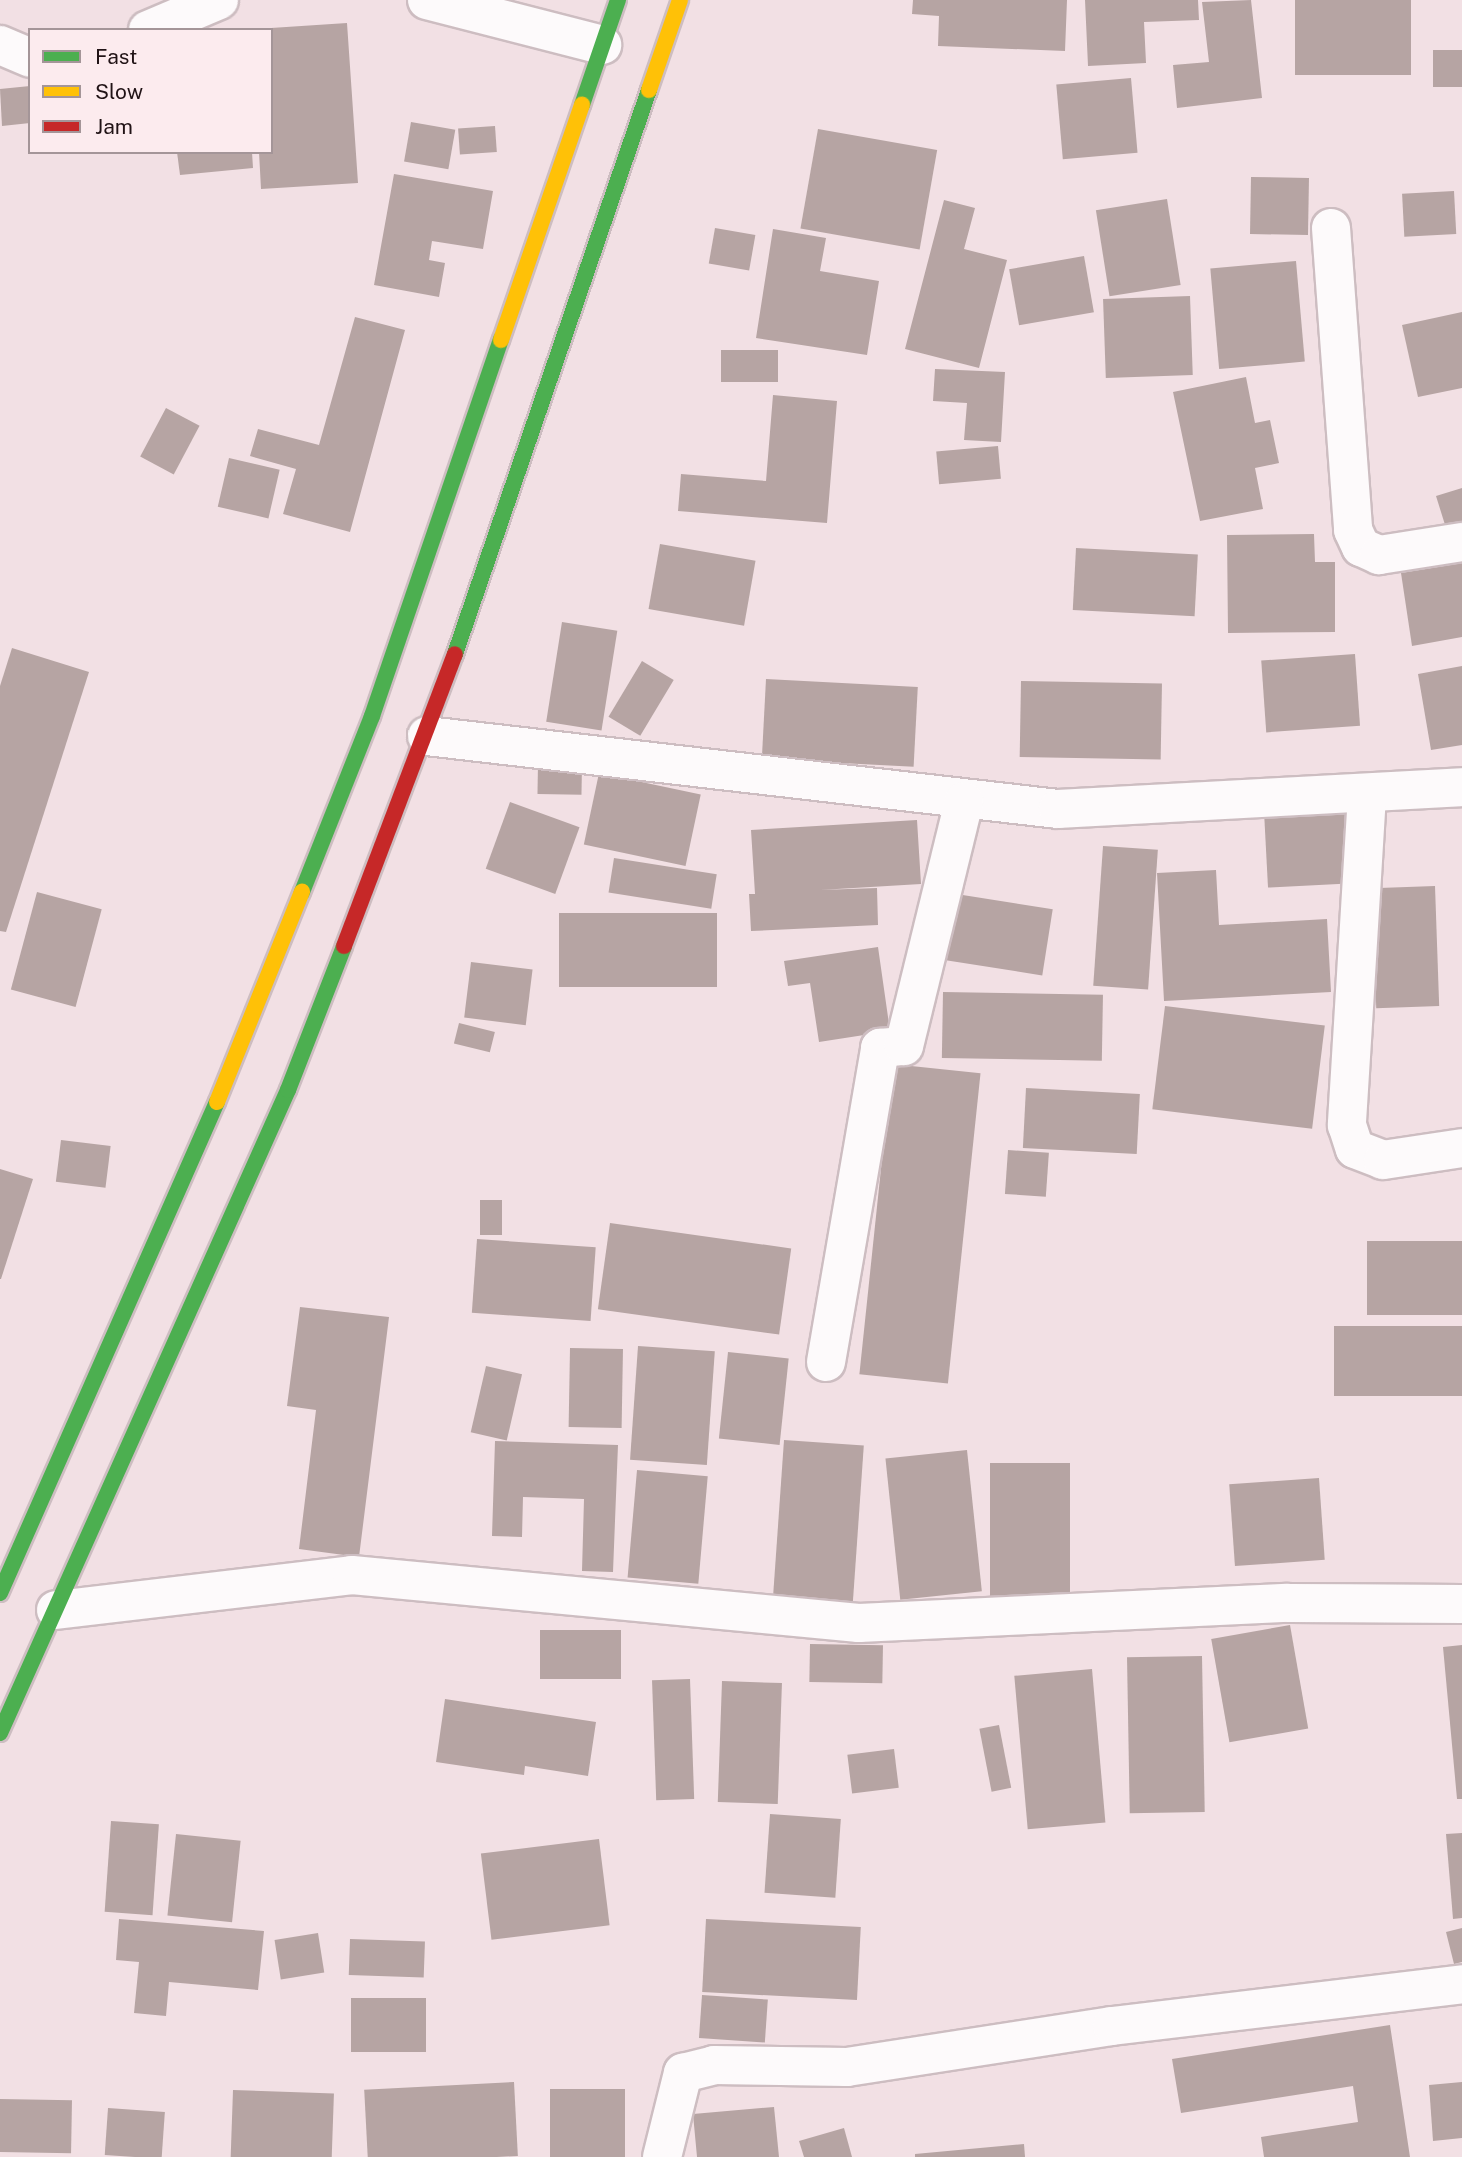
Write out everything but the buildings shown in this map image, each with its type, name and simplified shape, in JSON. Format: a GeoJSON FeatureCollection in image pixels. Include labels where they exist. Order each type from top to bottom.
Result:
{"type":"FeatureCollection","features":[{"type":"Feature","properties":{"kind":"highway"},"geometry":{"type":"LineString","coordinates":[[0,1593],[233,1067],[367,729],[618,0]]}},
{"type":"Feature","properties":{"kind":"highway"},"geometry":{"type":"LineString","coordinates":[[0,1733],[288,1090],[427,736],[680,0]]}},
{"type":"Feature","properties":{"kind":"street"},"geometry":{"type":"LineString","coordinates":[[153,28],[219,0]]}},
{"type":"Feature","properties":{"kind":"street"},"geometry":{"type":"LineString","coordinates":[[427,0],[602,45]]}},
{"type":"Feature","properties":{"kind":"street"},"geometry":{"type":"LineString","coordinates":[[0,45],[28,57]]}},
{"type":"Feature","properties":{"kind":"street"},"geometry":{"type":"LineString","coordinates":[[1331,228],[1353,530],[1361,547],[1379,555],[1462,542]]}},
{"type":"Feature","properties":{"kind":"street"},"geometry":{"type":"LineString","coordinates":[[427,736],[964,801],[1058,809],[1367,795],[1462,787]]}},
{"type":"Feature","properties":{"kind":"street"},"geometry":{"type":"LineString","coordinates":[[1367,795],[1347,1125],[1355,1149],[1382,1160],[1462,1148]]}},
{"type":"Feature","properties":{"kind":"street"},"geometry":{"type":"LineString","coordinates":[[826,1362],[880,1048],[904,1046],[964,801]]}},
{"type":"Feature","properties":{"kind":"street"},"geometry":{"type":"LineString","coordinates":[[57,1610],[352,1575],[859,1623],[1288,1603],[1462,1604]]}},
{"type":"Feature","properties":{"kind":"street"},"geometry":{"type":"LineString","coordinates":[[662,2157],[683,2073],[713,2065],[848,2067],[1112,2026],[1462,1984]]}},
{"type":"Feature","properties":{"kind":"traffic: fast"},"geometry":{"type":"LineString","coordinates":[[582,105],[618,0]]}},
{"type":"Feature","properties":{"kind":"traffic: fast"},"geometry":{"type":"LineString","coordinates":[[455,654],[649,90]]}},
{"type":"Feature","properties":{"kind":"traffic: fast"},"geometry":{"type":"LineString","coordinates":[[302,892],[372,716],[501,340]]}},
{"type":"Feature","properties":{"kind":"traffic: fast"},"geometry":{"type":"LineString","coordinates":[[0,1733],[288,1090],[344,946]]}},
{"type":"Feature","properties":{"kind":"traffic: fast"},"geometry":{"type":"LineString","coordinates":[[0,1593],[217,1102]]}},
{"type":"Feature","properties":{"kind":"traffic: slow"},"geometry":{"type":"LineString","coordinates":[[649,90],[680,0]]}},
{"type":"Feature","properties":{"kind":"traffic: slow"},"geometry":{"type":"LineString","coordinates":[[501,340],[582,105]]}},
{"type":"Feature","properties":{"kind":"traffic: slow"},"geometry":{"type":"LineString","coordinates":[[217,1102],[302,892]]}},
{"type":"Feature","properties":{"kind":"traffic: jam"},"geometry":{"type":"LineString","coordinates":[[344,946],[455,654]]}}]}
